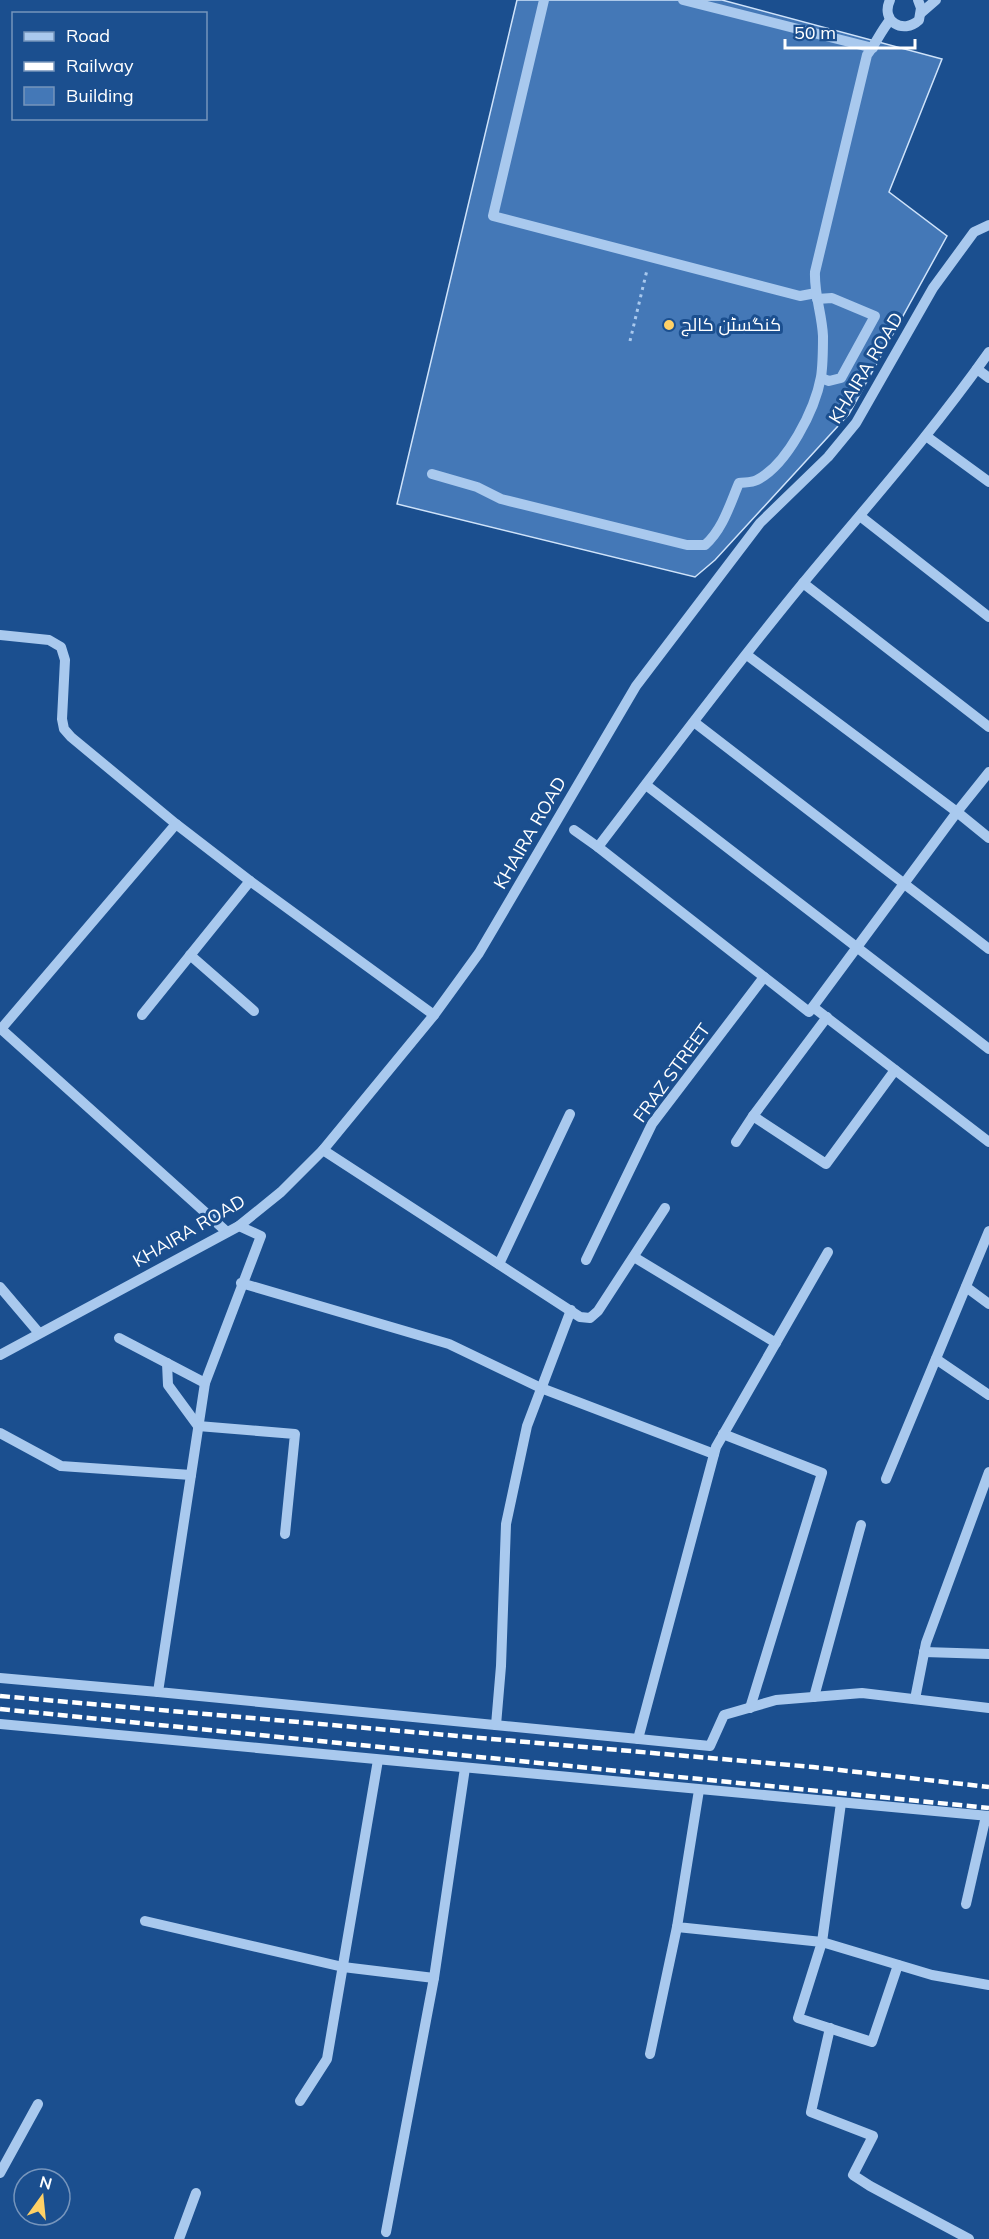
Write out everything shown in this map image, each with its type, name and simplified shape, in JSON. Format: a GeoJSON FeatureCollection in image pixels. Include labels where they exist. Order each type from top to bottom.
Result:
{"type":"FeatureCollection","features":[{"type":"Feature","properties":{"kind":"street"},"geometry":{"type":"LineString","coordinates":[[544,0],[493,216],[800,296],[832,298],[875,316],[842,378],[829,381],[821,378]]}},
{"type":"Feature","properties":{"kind":"street"},"geometry":{"type":"LineString","coordinates":[[683,0],[873,48]]}},
{"type":"Feature","properties":{"kind":"street"},"geometry":{"type":"LineString","coordinates":[[890,0],[887,6],[890,20],[895,25],[908,27],[914,24],[936,0]]}},
{"type":"Feature","properties":{"kind":"street"},"geometry":{"type":"LineString","coordinates":[[918,0],[921,14]]}},
{"type":"Feature","properties":{"kind":"street"},"geometry":{"type":"LineString","coordinates":[[432,474],[477,487],[501,499],[687,545],[705,545],[719,528],[739,483],[757,480],[785,455],[805,420],[821,378],[823,336],[816,296],[815,272],[867,55],[890,20]]}},
{"type":"Feature","properties":{"kind":"street","name":"KHAIRA ROAD"},"geometry":{"type":"LineString","coordinates":[[0,1355],[239,1226],[281,1192],[323,1150],[434,1015],[479,953],[636,686],[760,523],[828,457],[856,423],[933,288],[974,232],[989,225]]}},
{"type":"Feature","properties":{"kind":"street"},"geometry":{"type":"LineString","coordinates":[[597,846],[803,583],[926,436],[989,352]]}},
{"type":"Feature","properties":{"kind":"street"},"geometry":{"type":"LineString","coordinates":[[977,369],[989,378]]}},
{"type":"Feature","properties":{"kind":"street"},"geometry":{"type":"LineString","coordinates":[[926,436],[989,482]]}},
{"type":"Feature","properties":{"kind":"street"},"geometry":{"type":"LineString","coordinates":[[860,516],[989,617]]}},
{"type":"Feature","properties":{"kind":"street"},"geometry":{"type":"LineString","coordinates":[[803,583],[989,727]]}},
{"type":"Feature","properties":{"kind":"street"},"geometry":{"type":"LineString","coordinates":[[0,635],[49,640],[61,647],[65,660],[62,719],[64,729],[176,824],[434,1015]]}},
{"type":"Feature","properties":{"kind":"street"},"geometry":{"type":"LineString","coordinates":[[747,655],[989,838]]}},
{"type":"Feature","properties":{"kind":"street"},"geometry":{"type":"LineString","coordinates":[[694,722],[989,949]]}},
{"type":"Feature","properties":{"kind":"street"},"geometry":{"type":"LineString","coordinates":[[574,830],[809,1012],[903,883],[989,772]]}},
{"type":"Feature","properties":{"kind":"street"},"geometry":{"type":"LineString","coordinates":[[646,785],[989,1049]]}},
{"type":"Feature","properties":{"kind":"street"},"geometry":{"type":"LineString","coordinates":[[176,824],[1,1029],[227,1232]]}},
{"type":"Feature","properties":{"kind":"street"},"geometry":{"type":"LineString","coordinates":[[141,1015],[250,881]]}},
{"type":"Feature","properties":{"kind":"street"},"geometry":{"type":"LineString","coordinates":[[190,955],[254,1011]]}},
{"type":"Feature","properties":{"kind":"street","name":"FRAZ STREET"},"geometry":{"type":"LineString","coordinates":[[586,1260],[652,1125],[764,976]]}},
{"type":"Feature","properties":{"kind":"street"},"geometry":{"type":"LineString","coordinates":[[813,1007],[989,1142]]}},
{"type":"Feature","properties":{"kind":"street"},"geometry":{"type":"LineString","coordinates":[[736,1142],[827,1017]]}},
{"type":"Feature","properties":{"kind":"street"},"geometry":{"type":"LineString","coordinates":[[753,1116],[826,1164],[896,1070]]}},
{"type":"Feature","properties":{"kind":"street"},"geometry":{"type":"LineString","coordinates":[[499,1264],[570,1114]]}},
{"type":"Feature","properties":{"kind":"street"},"geometry":{"type":"LineString","coordinates":[[323,1150],[580,1317],[590,1318],[598,1311],[665,1208]]}},
{"type":"Feature","properties":{"kind":"street"},"geometry":{"type":"LineString","coordinates":[[158,1692],[205,1383],[261,1236],[239,1226]]}},
{"type":"Feature","properties":{"kind":"street"},"geometry":{"type":"LineString","coordinates":[[886,1479],[989,1231]]}},
{"type":"Feature","properties":{"kind":"street"},"geometry":{"type":"LineString","coordinates":[[638,1739],[714,1454],[723,1434],[828,1252]]}},
{"type":"Feature","properties":{"kind":"street"},"geometry":{"type":"LineString","coordinates":[[634,1257],[776,1343]]}},
{"type":"Feature","properties":{"kind":"street"},"geometry":{"type":"LineString","coordinates":[[242,1283],[449,1344],[540,1388],[714,1454]]}},
{"type":"Feature","properties":{"kind":"street"},"geometry":{"type":"LineString","coordinates":[[0,1287],[39,1333]]}},
{"type":"Feature","properties":{"kind":"street"},"geometry":{"type":"LineString","coordinates":[[966,1287],[989,1304]]}},
{"type":"Feature","properties":{"kind":"street"},"geometry":{"type":"LineString","coordinates":[[496,1725],[501,1666],[506,1524],[527,1426],[571,1310]]}},
{"type":"Feature","properties":{"kind":"street"},"geometry":{"type":"LineString","coordinates":[[119,1338],[205,1383]]}},
{"type":"Feature","properties":{"kind":"street"},"geometry":{"type":"LineString","coordinates":[[936,1359],[989,1395]]}},
{"type":"Feature","properties":{"kind":"street"},"geometry":{"type":"LineString","coordinates":[[167,1363],[168,1385],[198,1425],[295,1434],[285,1534]]}},
{"type":"Feature","properties":{"kind":"street"},"geometry":{"type":"LineString","coordinates":[[0,1433],[61,1466],[191,1475]]}},
{"type":"Feature","properties":{"kind":"street"},"geometry":{"type":"LineString","coordinates":[[723,1434],[822,1473],[750,1708]]}},
{"type":"Feature","properties":{"kind":"street"},"geometry":{"type":"LineString","coordinates":[[915,1699],[924,1652],[989,1472]]}},
{"type":"Feature","properties":{"kind":"street"},"geometry":{"type":"LineString","coordinates":[[814,1697],[861,1525]]}},
{"type":"Feature","properties":{"kind":"street"},"geometry":{"type":"LineString","coordinates":[[924,1652],[989,1654]]}},
{"type":"Feature","properties":{"kind":"street"},"geometry":{"type":"LineString","coordinates":[[0,1678],[710,1746],[724,1715],[776,1700],[862,1693],[989,1708]]}},
{"type":"Feature","properties":{"kind":"street"},"geometry":{"type":"LineString","coordinates":[[0,1724],[988,1816],[966,1904]]}},
{"type":"Feature","properties":{"kind":"street"},"geometry":{"type":"LineString","coordinates":[[300,2101],[327,2059],[378,1760]]}},
{"type":"Feature","properties":{"kind":"street"},"geometry":{"type":"LineString","coordinates":[[386,2232],[434,1978],[465,1767]]}},
{"type":"Feature","properties":{"kind":"street"},"geometry":{"type":"LineString","coordinates":[[650,2054],[677,1927],[699,1790]]}},
{"type":"Feature","properties":{"kind":"street"},"geometry":{"type":"LineString","coordinates":[[842,1803],[822,1942],[798,2018],[872,2042],[898,1965]]}},
{"type":"Feature","properties":{"kind":"street"},"geometry":{"type":"LineString","coordinates":[[145,1921],[344,1967],[434,1978]]}},
{"type":"Feature","properties":{"kind":"street"},"geometry":{"type":"LineString","coordinates":[[677,1927],[822,1942],[932,1975],[989,1985]]}},
{"type":"Feature","properties":{"kind":"street"},"geometry":{"type":"LineString","coordinates":[[830,2028],[811,2112],[873,2136],[853,2175],[969,2239]]}},
{"type":"Feature","properties":{"kind":"street"},"geometry":{"type":"LineString","coordinates":[[0,2173],[38,2104]]}},
{"type":"Feature","properties":{"kind":"street"},"geometry":{"type":"LineString","coordinates":[[179,2239],[196,2193]]}},
{"type":"Feature","properties":{"kind":"path"},"geometry":{"type":"LineString","coordinates":[[630,341],[644,283]]}},
{"type":"Feature","properties":{"kind":"building","name":"کنگسٹن کالج"},"geometry":{"type":"Polygon","coordinates":[[[517,0],[722,0],[942,59],[889,192],[947,236],[849,414],[715,560],[695,577],[397,504],[517,0]]]}},
{"type":"Feature","properties":{"kind":"railway"},"geometry":{"type":"LineString","coordinates":[[0,1696],[813,1767],[989,1787]]}},
{"type":"Feature","properties":{"kind":"railway"},"geometry":{"type":"LineString","coordinates":[[0,1709],[989,1808]]}},
{"type":"Feature","properties":{"kind":"place","name":"کنگسٹن کالج"},"geometry":{"type":"Point","coordinates":[669,325]}}]}
